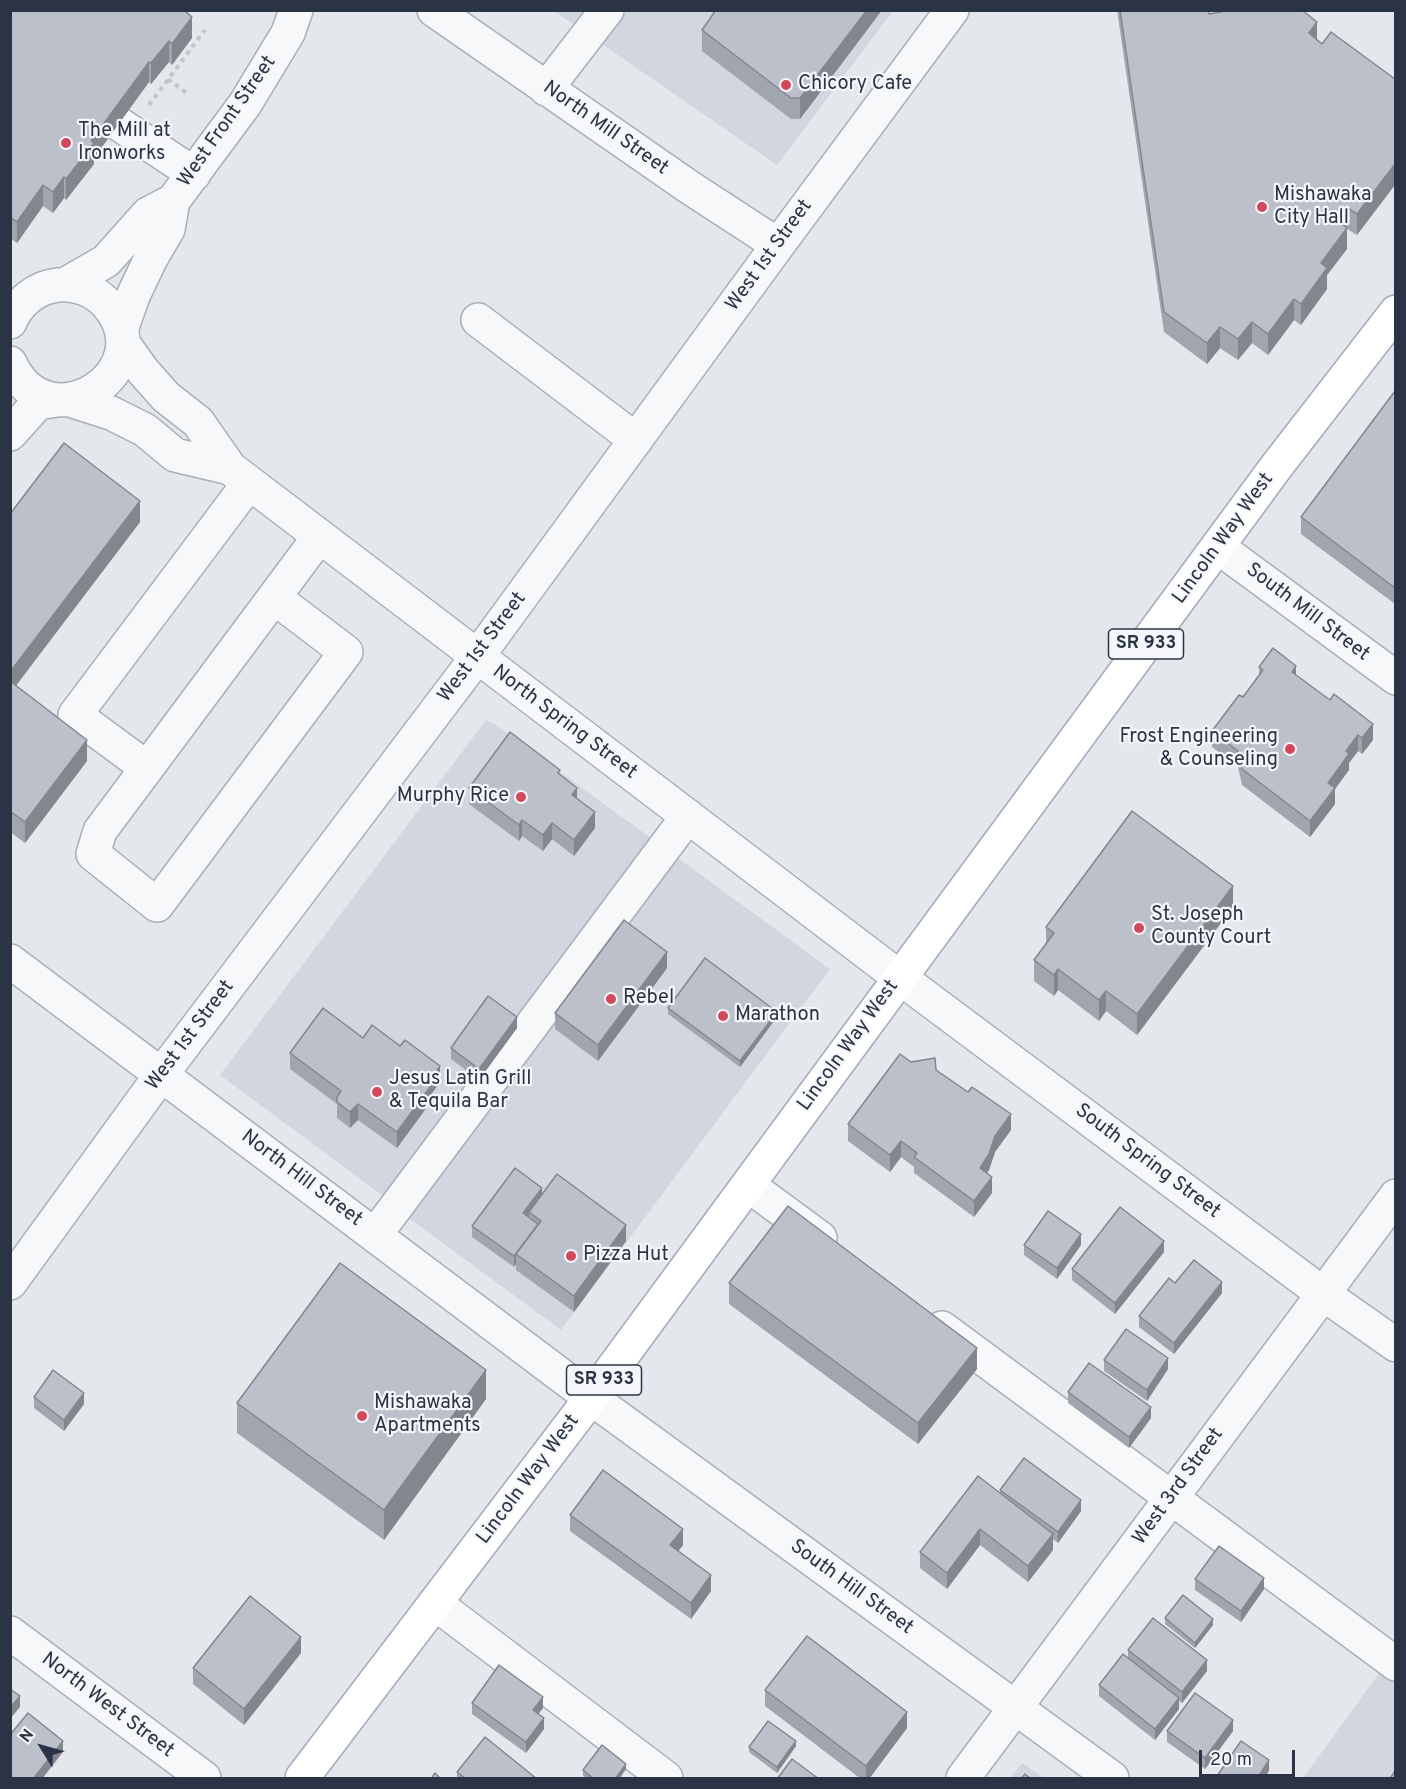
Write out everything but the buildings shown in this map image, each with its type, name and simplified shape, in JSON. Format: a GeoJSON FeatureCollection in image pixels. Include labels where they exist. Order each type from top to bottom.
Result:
{"type":"FeatureCollection","features":[{"type":"Feature","properties":{"kind":"main road","name":"Lincoln Way West"},"geometry":{"type":"LineString","coordinates":[[303,1779],[591,1398],[1276,467],[1390,330]]}},
{"type":"Feature","properties":{"kind":"street","name":"West Front Street"},"geometry":{"type":"LineString","coordinates":[[66,284],[106,261],[148,214],[173,201],[245,104],[288,33],[296,10]]}},
{"type":"Feature","properties":{"kind":"street","name":"North Mill Street"},"geometry":{"type":"LineString","coordinates":[[434,10],[689,187],[778,245]]}},
{"type":"Feature","properties":{"kind":"street"},"geometry":{"type":"LineString","coordinates":[[546,89],[607,10]]}},
{"type":"Feature","properties":{"kind":"street","name":"West 1st Street"},"geometry":{"type":"LineString","coordinates":[[10,1282],[161,1075],[477,657],[949,12]]}},
{"type":"Feature","properties":{"kind":"street"},"geometry":{"type":"LineString","coordinates":[[124,128],[194,174]]}},
{"type":"Feature","properties":{"kind":"street","name":"West Front Street"},"geometry":{"type":"LineString","coordinates":[[64,400],[87,396],[101,387],[112,375],[120,360],[122,336],[141,278],[168,229],[173,201]]}},
{"type":"Feature","properties":{"kind":"street"},"geometry":{"type":"LineString","coordinates":[[10,322],[24,300],[38,290],[66,284]]}},
{"type":"Feature","properties":{"kind":"street","name":"North Spring Street"},"geometry":{"type":"LineString","coordinates":[[66,284],[85,288],[101,297],[114,312],[122,336],[143,371],[166,397],[198,422],[240,476],[899,977]]}},
{"type":"Feature","properties":{"kind":"street"},"geometry":{"type":"LineString","coordinates":[[478,320],[636,440]]}},
{"type":"Feature","properties":{"kind":"street","name":"North Spring Street"},"geometry":{"type":"LineString","coordinates":[[10,363],[15,374],[26,387],[41,396],[111,412],[145,430],[175,455],[240,476]]}},
{"type":"Feature","properties":{"kind":"street"},"geometry":{"type":"LineString","coordinates":[[10,434],[38,404],[64,400]]}},
{"type":"Feature","properties":{"kind":"street"},"geometry":{"type":"LineString","coordinates":[[147,768],[75,715],[240,476]]}},
{"type":"Feature","properties":{"kind":"street"},"geometry":{"type":"LineString","coordinates":[[275,598],[346,652],[157,905],[93,854],[100,831],[319,537]]}},
{"type":"Feature","properties":{"kind":"street","name":"South Mill Street"},"geometry":{"type":"LineString","coordinates":[[1218,547],[1395,678]]}},
{"type":"Feature","properties":{"kind":"street"},"geometry":{"type":"LineString","coordinates":[[375,1235],[688,816]]}},
{"type":"Feature","properties":{"kind":"street","name":"North Hill Street"},"geometry":{"type":"LineString","coordinates":[[10,961],[591,1398]]}},
{"type":"Feature","properties":{"kind":"street","name":"South Spring Street"},"geometry":{"type":"LineString","coordinates":[[899,977],[1395,1345]]}},
{"type":"Feature","properties":{"kind":"street"},"geometry":{"type":"LineString","coordinates":[[748,1185],[840,1253]]}},
{"type":"Feature","properties":{"kind":"street","name":"West 3rd Street"},"geometry":{"type":"LineString","coordinates":[[963,1779],[1395,1196]]}},
{"type":"Feature","properties":{"kind":"street"},"geometry":{"type":"LineString","coordinates":[[914,1308],[1395,1664]]}},
{"type":"Feature","properties":{"kind":"street","name":"South Hill Street"},"geometry":{"type":"LineString","coordinates":[[591,1398],[1112,1779]]}},
{"type":"Feature","properties":{"kind":"street"},"geometry":{"type":"LineString","coordinates":[[436,1604],[666,1779]]}},
{"type":"Feature","properties":{"kind":"street","name":"North West Street"},"geometry":{"type":"LineString","coordinates":[[10,1633],[204,1779]]}},
{"type":"Feature","properties":{"kind":"path"},"geometry":{"type":"LineString","coordinates":[[124,128],[168,79],[205,30]]}},
{"type":"Feature","properties":{"kind":"path"},"geometry":{"type":"LineString","coordinates":[[168,79],[189,95]]}},
{"type":"Feature","properties":{"kind":"shaded area"},"geometry":{"type":"Polygon","coordinates":[[[554,11],[893,11],[777,165],[554,11]]]}},
{"type":"Feature","properties":{"kind":"shaded area"},"geometry":{"type":"Polygon","coordinates":[[[486,720],[655,841],[387,1199],[220,1075],[486,720]]]}},
{"type":"Feature","properties":{"kind":"shaded area"},"geometry":{"type":"Polygon","coordinates":[[[671,853],[830,969],[561,1330],[402,1213],[671,853]]]}},
{"type":"Feature","properties":{"kind":"shaded area"},"geometry":{"type":"Polygon","coordinates":[[[1383,1668],[1395,1678],[1395,1778],[1303,1778],[1383,1668]]]}},
{"type":"Feature","properties":{"kind":"shaded area"},"geometry":{"type":"Polygon","coordinates":[[[1022,1763],[1044,1778],[1010,1778],[1022,1763]]]}},
{"type":"Feature","properties":{"kind":"place","name":"Chicory Cafe"},"geometry":{"type":"Point","coordinates":[786,85]}},
{"type":"Feature","properties":{"kind":"place","name":"The Mill at Ironworks"},"geometry":{"type":"Point","coordinates":[66,143]}},
{"type":"Feature","properties":{"kind":"place","name":"Mishawaka City Hall"},"geometry":{"type":"Point","coordinates":[1262,207]}},
{"type":"Feature","properties":{"kind":"place","name":"Frost Engineering & Counseling"},"geometry":{"type":"Point","coordinates":[1290,749]}},
{"type":"Feature","properties":{"kind":"place","name":"Murphy Rice"},"geometry":{"type":"Point","coordinates":[521,797]}},
{"type":"Feature","properties":{"kind":"place","name":"St. Joseph County Court"},"geometry":{"type":"Point","coordinates":[1139,928]}},
{"type":"Feature","properties":{"kind":"place","name":"Rebel"},"geometry":{"type":"Point","coordinates":[611,999]}},
{"type":"Feature","properties":{"kind":"place","name":"Marathon"},"geometry":{"type":"Point","coordinates":[723,1016]}},
{"type":"Feature","properties":{"kind":"place","name":"Jesus Latin Grill & Tequila Bar"},"geometry":{"type":"Point","coordinates":[377,1092]}},
{"type":"Feature","properties":{"kind":"place","name":"Pizza Hut"},"geometry":{"type":"Point","coordinates":[571,1256]}},
{"type":"Feature","properties":{"kind":"place","name":"Mishawaka Apartments"},"geometry":{"type":"Point","coordinates":[362,1416]}}]}
